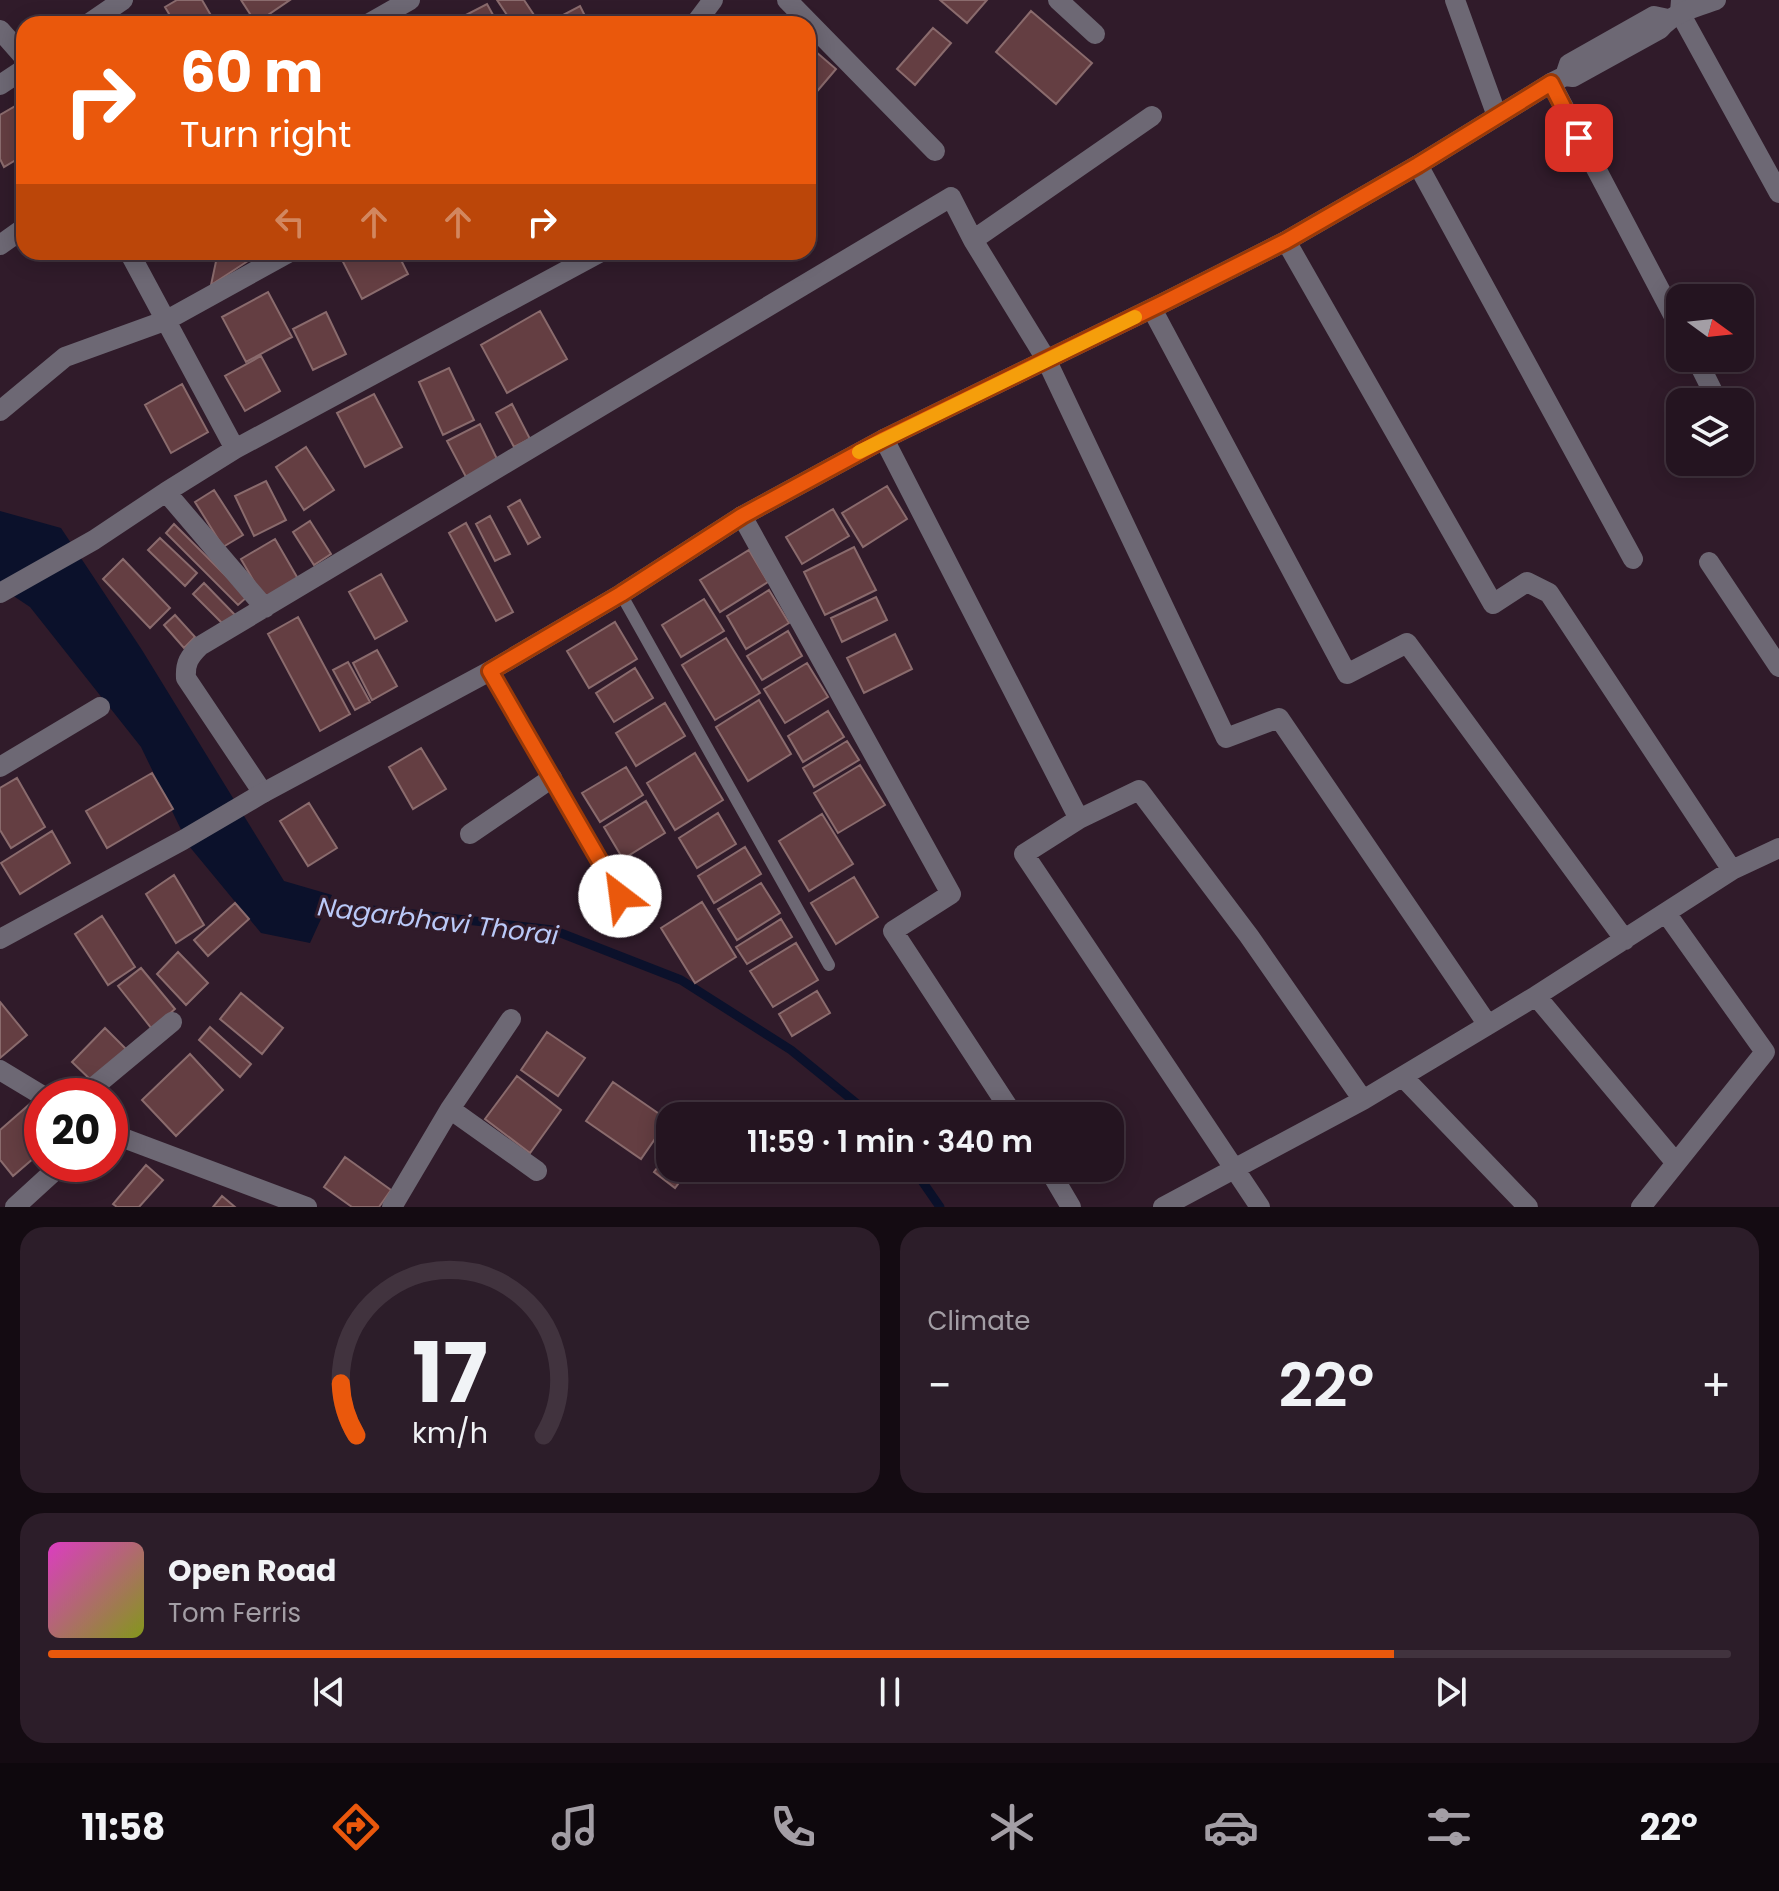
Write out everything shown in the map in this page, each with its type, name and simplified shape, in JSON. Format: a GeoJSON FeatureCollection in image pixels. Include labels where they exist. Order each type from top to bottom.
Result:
{"type":"FeatureCollection","features":[{"type":"Feature","properties":{"kind":"street"},"geometry":{"type":"LineString","coordinates":[[100,16],[123,0]]}},
{"type":"Feature","properties":{"kind":"street"},"geometry":{"type":"LineString","coordinates":[[382,16],[410,0]]}},
{"type":"Feature","properties":{"kind":"street"},"geometry":{"type":"LineString","coordinates":[[787,0],[803,16]]}},
{"type":"Feature","properties":{"kind":"street"},"geometry":{"type":"LineString","coordinates":[[1058,0],[1095,34]]}},
{"type":"Feature","properties":{"kind":"street"},"geometry":{"type":"LineString","coordinates":[[1455,0],[1497,116]]}},
{"type":"Feature","properties":{"kind":"street"},"geometry":{"type":"LineString","coordinates":[[0,939],[490,671],[621,594],[742,516],[884,439],[1286,241],[1418,165],[1558,79],[1569,64],[1654,16],[1716,0]]}},
{"type":"Feature","properties":{"kind":"street"},"geometry":{"type":"LineString","coordinates":[[1676,11],[1779,193]]}},
{"type":"Feature","properties":{"kind":"street"},"geometry":{"type":"LineString","coordinates":[[0,30],[16,48]]}},
{"type":"Feature","properties":{"kind":"street"},"geometry":{"type":"LineString","coordinates":[[816,30],[935,151]]}},
{"type":"Feature","properties":{"kind":"street"},"geometry":{"type":"LineString","coordinates":[[1558,79],[1666,299]]}},
{"type":"Feature","properties":{"kind":"street"},"geometry":{"type":"LineString","coordinates":[[973,240],[1152,116]]}},
{"type":"Feature","properties":{"kind":"street"},"geometry":{"type":"LineString","coordinates":[[1418,165],[1633,559]]}},
{"type":"Feature","properties":{"kind":"street"},"geometry":{"type":"LineString","coordinates":[[254,798],[186,678],[185,667],[189,657],[200,646],[951,197],[973,240],[1046,359],[1226,738],[1279,718],[1488,1025]]}},
{"type":"Feature","properties":{"kind":"street"},"geometry":{"type":"LineString","coordinates":[[1286,241],[1493,604],[1527,582],[1549,593],[1732,870]]}},
{"type":"Feature","properties":{"kind":"street"},"geometry":{"type":"LineString","coordinates":[[133,260],[235,449]]}},
{"type":"Feature","properties":{"kind":"street"},"geometry":{"type":"LineString","coordinates":[[0,411],[65,357],[167,320],[276,260]]}},
{"type":"Feature","properties":{"kind":"street"},"geometry":{"type":"LineString","coordinates":[[0,593],[94,540],[235,449],[586,260]]}},
{"type":"Feature","properties":{"kind":"street"},"geometry":{"type":"LineString","coordinates":[[1152,309],[1347,674],[1407,643],[1625,940]]}},
{"type":"Feature","properties":{"kind":"street"},"geometry":{"type":"LineString","coordinates":[[884,439],[1079,819]]}},
{"type":"Feature","properties":{"kind":"street"},"geometry":{"type":"LineString","coordinates":[[166,492],[265,608]]}},
{"type":"Feature","properties":{"kind":"street"},"geometry":{"type":"LineString","coordinates":[[742,516],[951,894],[893,931],[1005,1102]]}},
{"type":"Feature","properties":{"kind":"street"},"geometry":{"type":"LineString","coordinates":[[1709,562],[1779,667]]}},
{"type":"Feature","properties":{"kind":"street"},"geometry":{"type":"LineString","coordinates":[[0,767],[100,707]]}},
{"type":"Feature","properties":{"kind":"street"},"geometry":{"type":"LineString","coordinates":[[470,834],[552,778]]}},
{"type":"Feature","properties":{"kind":"street"},"geometry":{"type":"LineString","coordinates":[[1260,1207],[1024,854],[1079,819],[1139,790],[1249,936],[1363,1100]]}},
{"type":"Feature","properties":{"kind":"street"},"geometry":{"type":"LineString","coordinates":[[1163,1207],[1403,1077],[1732,870],[1779,848]]}},
{"type":"Feature","properties":{"kind":"street"},"geometry":{"type":"LineString","coordinates":[[1641,1207],[1765,1052],[1666,913]]}},
{"type":"Feature","properties":{"kind":"street"},"geometry":{"type":"LineString","coordinates":[[1536,996],[1676,1163]]}},
{"type":"Feature","properties":{"kind":"street"},"geometry":{"type":"LineString","coordinates":[[392,1207],[450,1109],[511,1019]]}},
{"type":"Feature","properties":{"kind":"street"},"geometry":{"type":"LineString","coordinates":[[105,1078],[172,1022]]}},
{"type":"Feature","properties":{"kind":"street"},"geometry":{"type":"LineString","coordinates":[[0,1070],[24,1085]]}},
{"type":"Feature","properties":{"kind":"street"},"geometry":{"type":"LineString","coordinates":[[1403,1077],[1528,1207]]}},
{"type":"Feature","properties":{"kind":"street"},"geometry":{"type":"LineString","coordinates":[[450,1109],[537,1171]]}},
{"type":"Feature","properties":{"kind":"street"},"geometry":{"type":"LineString","coordinates":[[128,1140],[307,1207]]}},
{"type":"Feature","properties":{"kind":"street"},"geometry":{"type":"LineString","coordinates":[[15,1207],[42,1182]]}},
{"type":"Feature","properties":{"kind":"street"},"geometry":{"type":"LineString","coordinates":[[1056,1182],[1071,1207]]}},
{"type":"Feature","properties":{"kind":"lane"},"geometry":{"type":"LineString","coordinates":[[621,594],[829,965]]}},
{"type":"Feature","properties":{"kind":"lane"},"geometry":{"type":"LineString","coordinates":[[490,671],[634,920]]}},
{"type":"Feature","properties":{"kind":"water","name":"Nagarbhavi Thorai"},"geometry":{"type":"Polygon","coordinates":[[[0,511],[61,528],[142,650],[284,881],[332,895],[310,943],[261,933],[189,846],[141,747],[30,607],[0,587],[0,511]]]}},
{"type":"Feature","properties":{"kind":"building"},"geometry":{"type":"Polygon","coordinates":[[[177,0],[202,0],[211,16],[170,16],[165,7],[177,0]]]}},
{"type":"Feature","properties":{"kind":"building"},"geometry":{"type":"Polygon","coordinates":[[[241,0],[290,0],[266,16],[251,16],[241,0]]]}},
{"type":"Feature","properties":{"kind":"building"},"geometry":{"type":"Polygon","coordinates":[[[497,0],[524,0],[535,16],[508,16],[497,0]]]}},
{"type":"Feature","properties":{"kind":"building"},"geometry":{"type":"Polygon","coordinates":[[[940,0],[987,0],[967,23],[940,0]]]}},
{"type":"Feature","properties":{"kind":"building"},"geometry":{"type":"Polygon","coordinates":[[[487,4],[494,16],[464,16],[487,4]]]}},
{"type":"Feature","properties":{"kind":"building"},"geometry":{"type":"Polygon","coordinates":[[[580,6],[585,16],[561,16],[580,6]]]}},
{"type":"Feature","properties":{"kind":"building"},"geometry":{"type":"Polygon","coordinates":[[[1031,11],[1092,63],[1056,104],[996,52],[1031,11]]]}},
{"type":"Feature","properties":{"kind":"building"},"geometry":{"type":"Polygon","coordinates":[[[933,28],[951,43],[915,85],[897,69],[933,28]]]}},
{"type":"Feature","properties":{"kind":"building"},"geometry":{"type":"Polygon","coordinates":[[[816,52],[836,69],[816,93],[816,52]]]}},
{"type":"Feature","properties":{"kind":"building"},"geometry":{"type":"Polygon","coordinates":[[[16,106],[16,160],[4,167],[0,159],[0,115],[16,106]]]}},
{"type":"Feature","properties":{"kind":"building"},"geometry":{"type":"Polygon","coordinates":[[[216,260],[249,260],[211,285],[216,260]]]}},
{"type":"Feature","properties":{"kind":"building"},"geometry":{"type":"Polygon","coordinates":[[[342,260],[401,260],[408,274],[362,299],[342,260]]]}},
{"type":"Feature","properties":{"kind":"building"},"geometry":{"type":"Polygon","coordinates":[[[268,292],[292,337],[246,362],[222,317],[268,292]]]}},
{"type":"Feature","properties":{"kind":"building"},"geometry":{"type":"Polygon","coordinates":[[[540,311],[567,359],[507,393],[481,345],[540,311]]]}},
{"type":"Feature","properties":{"kind":"building"},"geometry":{"type":"Polygon","coordinates":[[[326,312],[346,354],[313,370],[293,329],[326,312]]]}},
{"type":"Feature","properties":{"kind":"building"},"geometry":{"type":"Polygon","coordinates":[[[261,356],[280,391],[245,411],[225,376],[261,356]]]}},
{"type":"Feature","properties":{"kind":"building"},"geometry":{"type":"Polygon","coordinates":[[[449,368],[474,420],[443,435],[419,382],[449,368]]]}},
{"type":"Feature","properties":{"kind":"building"},"geometry":{"type":"Polygon","coordinates":[[[182,384],[208,432],[171,453],[145,405],[182,384]]]}},
{"type":"Feature","properties":{"kind":"building"},"geometry":{"type":"Polygon","coordinates":[[[374,394],[402,447],[365,467],[337,413],[374,394]]]}},
{"type":"Feature","properties":{"kind":"building"},"geometry":{"type":"Polygon","coordinates":[[[512,404],[530,439],[514,447],[496,413],[512,404]]]}},
{"type":"Feature","properties":{"kind":"building"},"geometry":{"type":"Polygon","coordinates":[[[480,424],[498,461],[466,477],[447,441],[480,424]]]}},
{"type":"Feature","properties":{"kind":"building"},"geometry":{"type":"Polygon","coordinates":[[[306,447],[334,490],[304,510],[276,467],[306,447]]]}},
{"type":"Feature","properties":{"kind":"building"},"geometry":{"type":"Polygon","coordinates":[[[266,481],[286,520],[254,536],[235,496],[266,481]]]}},
{"type":"Feature","properties":{"kind":"building"},"geometry":{"type":"Polygon","coordinates":[[[887,486],[907,519],[863,547],[842,513],[887,486]]]}},
{"type":"Feature","properties":{"kind":"building"},"geometry":{"type":"Polygon","coordinates":[[[214,490],[243,535],[223,547],[195,502],[214,490]]]}},
{"type":"Feature","properties":{"kind":"building"},"geometry":{"type":"Polygon","coordinates":[[[520,500],[540,537],[528,544],[508,507],[520,500]]]}},
{"type":"Feature","properties":{"kind":"building"},"geometry":{"type":"Polygon","coordinates":[[[833,509],[849,536],[802,564],[786,537],[833,509]]]}},
{"type":"Feature","properties":{"kind":"building"},"geometry":{"type":"Polygon","coordinates":[[[490,516],[510,554],[495,561],[476,524],[490,516]]]}},
{"type":"Feature","properties":{"kind":"building"},"geometry":{"type":"Polygon","coordinates":[[[310,521],[331,554],[314,565],[293,532],[310,521]]]}},
{"type":"Feature","properties":{"kind":"building"},"geometry":{"type":"Polygon","coordinates":[[[466,523],[513,612],[496,621],[449,533],[466,523]]]}},
{"type":"Feature","properties":{"kind":"building"},"geometry":{"type":"Polygon","coordinates":[[[174,524],[247,597],[238,605],[166,533],[174,524]]]}},
{"type":"Feature","properties":{"kind":"building"},"geometry":{"type":"Polygon","coordinates":[[[160,538],[197,573],[185,586],[148,550],[160,538]]]}},
{"type":"Feature","properties":{"kind":"building"},"geometry":{"type":"Polygon","coordinates":[[[275,539],[301,584],[267,604],[241,559],[275,539]]]}},
{"type":"Feature","properties":{"kind":"building"},"geometry":{"type":"Polygon","coordinates":[[[854,547],[876,590],[825,615],[804,572],[854,547]]]}},
{"type":"Feature","properties":{"kind":"building"},"geometry":{"type":"Polygon","coordinates":[[[749,550],[768,582],[720,612],[700,580],[749,550]]]}},
{"type":"Feature","properties":{"kind":"building"},"geometry":{"type":"Polygon","coordinates":[[[123,559],[170,608],[150,628],[103,579],[123,559]]]}},
{"type":"Feature","properties":{"kind":"building"},"geometry":{"type":"Polygon","coordinates":[[[381,574],[407,621],[375,639],[349,592],[381,574]]]}},
{"type":"Feature","properties":{"kind":"building"},"geometry":{"type":"Polygon","coordinates":[[[204,583],[237,617],[226,627],[193,594],[204,583]]]}},
{"type":"Feature","properties":{"kind":"building"},"geometry":{"type":"Polygon","coordinates":[[[769,590],[789,623],[746,649],[727,616],[769,590]]]}},
{"type":"Feature","properties":{"kind":"building"},"geometry":{"type":"Polygon","coordinates":[[[876,597],[887,620],[842,642],[831,618],[876,597]]]}},
{"type":"Feature","properties":{"kind":"building"},"geometry":{"type":"Polygon","coordinates":[[[704,599],[724,631],[681,657],[662,625],[704,599]]]}},
{"type":"Feature","properties":{"kind":"building"},"geometry":{"type":"Polygon","coordinates":[[[175,615],[195,637],[184,648],[164,625],[175,615]]]}},
{"type":"Feature","properties":{"kind":"building"},"geometry":{"type":"Polygon","coordinates":[[[298,617],[350,714],[320,731],[268,634],[298,617]]]}},
{"type":"Feature","properties":{"kind":"building"},"geometry":{"type":"Polygon","coordinates":[[[615,622],[637,659],[589,688],[567,651],[615,622]]]}},
{"type":"Feature","properties":{"kind":"building"},"geometry":{"type":"Polygon","coordinates":[[[788,631],[802,656],[762,680],[747,656],[788,631]]]}},
{"type":"Feature","properties":{"kind":"building"},"geometry":{"type":"Polygon","coordinates":[[[895,634],[912,669],[864,693],[847,658],[895,634]]]}},
{"type":"Feature","properties":{"kind":"building"},"geometry":{"type":"Polygon","coordinates":[[[726,638],[760,693],[715,720],[682,665],[726,638]]]}},
{"type":"Feature","properties":{"kind":"building"},"geometry":{"type":"Polygon","coordinates":[[[377,650],[397,686],[372,700],[353,663],[377,650]]]}},
{"type":"Feature","properties":{"kind":"building"},"geometry":{"type":"Polygon","coordinates":[[[348,662],[370,702],[355,710],[333,670],[348,662]]]}},
{"type":"Feature","properties":{"kind":"building"},"geometry":{"type":"Polygon","coordinates":[[[807,663],[828,697],[785,723],[764,689],[807,663]]]}},
{"type":"Feature","properties":{"kind":"building"},"geometry":{"type":"Polygon","coordinates":[[[635,668],[653,698],[614,722],[596,693],[635,668]]]}},
{"type":"Feature","properties":{"kind":"building"},"geometry":{"type":"Polygon","coordinates":[[[759,700],[791,754],[748,781],[716,727],[759,700]]]}},
{"type":"Feature","properties":{"kind":"building"},"geometry":{"type":"Polygon","coordinates":[[[665,703],[685,736],[636,766],[616,733],[665,703]]]}},
{"type":"Feature","properties":{"kind":"building"},"geometry":{"type":"Polygon","coordinates":[[[828,711],[844,737],[803,762],[788,736],[828,711]]]}},
{"type":"Feature","properties":{"kind":"building"},"geometry":{"type":"Polygon","coordinates":[[[847,741],[859,760],[814,787],[803,768],[847,741]]]}},
{"type":"Feature","properties":{"kind":"building"},"geometry":{"type":"Polygon","coordinates":[[[421,748],[446,789],[413,809],[389,767],[421,748]]]}},
{"type":"Feature","properties":{"kind":"building"},"geometry":{"type":"Polygon","coordinates":[[[695,753],[723,800],[675,830],[647,783],[695,753]]]}},
{"type":"Feature","properties":{"kind":"building"},"geometry":{"type":"Polygon","coordinates":[[[860,765],[885,805],[838,833],[814,793],[860,765]]]}},
{"type":"Feature","properties":{"kind":"building"},"geometry":{"type":"Polygon","coordinates":[[[626,767],[643,795],[600,822],[582,793],[626,767]]]}},
{"type":"Feature","properties":{"kind":"building"},"geometry":{"type":"Polygon","coordinates":[[[152,773],[173,809],[107,848],[86,811],[152,773]]]}},
{"type":"Feature","properties":{"kind":"building"},"geometry":{"type":"Polygon","coordinates":[[[17,778],[45,827],[11,848],[0,830],[0,788],[17,778]]]}},
{"type":"Feature","properties":{"kind":"building"},"geometry":{"type":"Polygon","coordinates":[[[646,801],[665,833],[623,859],[604,827],[646,801]]]}},
{"type":"Feature","properties":{"kind":"building"},"geometry":{"type":"Polygon","coordinates":[[[309,803],[337,848],[308,866],[280,821],[309,803]]]}},
{"type":"Feature","properties":{"kind":"building"},"geometry":{"type":"Polygon","coordinates":[[[718,813],[736,844],[697,868],[679,838],[718,813]]]}},
{"type":"Feature","properties":{"kind":"building"},"geometry":{"type":"Polygon","coordinates":[[[822,814],[853,864],[809,891],[779,841],[822,814]]]}},
{"type":"Feature","properties":{"kind":"building"},"geometry":{"type":"Polygon","coordinates":[[[52,831],[70,863],[20,894],[1,863],[52,831]]]}},
{"type":"Feature","properties":{"kind":"building"},"geometry":{"type":"Polygon","coordinates":[[[745,847],[761,874],[714,903],[698,876],[745,847]]]}},
{"type":"Feature","properties":{"kind":"building"},"geometry":{"type":"Polygon","coordinates":[[[174,875],[204,925],[176,943],[146,894],[174,875]]]}},
{"type":"Feature","properties":{"kind":"building"},"geometry":{"type":"Polygon","coordinates":[[[854,877],[878,917],[836,944],[811,903],[854,877]]]}},
{"type":"Feature","properties":{"kind":"building"},"geometry":{"type":"Polygon","coordinates":[[[761,883],[780,913],[737,940],[718,909],[761,883]]]}},
{"type":"Feature","properties":{"kind":"building"},"geometry":{"type":"Polygon","coordinates":[[[702,902],[736,957],[695,983],[661,928],[702,902]]]}},
{"type":"Feature","properties":{"kind":"building"},"geometry":{"type":"Polygon","coordinates":[[[235,903],[249,919],[208,956],[194,940],[235,903]]]}},
{"type":"Feature","properties":{"kind":"building"},"geometry":{"type":"Polygon","coordinates":[[[102,916],[135,967],[108,985],[75,934],[102,916]]]}},
{"type":"Feature","properties":{"kind":"building"},"geometry":{"type":"Polygon","coordinates":[[[781,919],[792,937],[747,964],[736,947],[781,919]]]}},
{"type":"Feature","properties":{"kind":"building"},"geometry":{"type":"Polygon","coordinates":[[[796,943],[818,980],[773,1007],[750,971],[796,943]]]}},
{"type":"Feature","properties":{"kind":"building"},"geometry":{"type":"Polygon","coordinates":[[[178,952],[208,983],[186,1005],[157,974],[178,952]]]}},
{"type":"Feature","properties":{"kind":"building"},"geometry":{"type":"Polygon","coordinates":[[[141,968],[175,1009],[152,1029],[118,986],[141,968]]]}},
{"type":"Feature","properties":{"kind":"building"},"geometry":{"type":"Polygon","coordinates":[[[817,991],[830,1013],[792,1036],[779,1014],[817,991]]]}},
{"type":"Feature","properties":{"kind":"building"},"geometry":{"type":"Polygon","coordinates":[[[241,993],[283,1028],[262,1054],[220,1019],[241,993]]]}},
{"type":"Feature","properties":{"kind":"building"},"geometry":{"type":"Polygon","coordinates":[[[0,1002],[27,1035],[0,1058],[0,1002]]]}},
{"type":"Feature","properties":{"kind":"building"},"geometry":{"type":"Polygon","coordinates":[[[210,1027],[251,1064],[240,1077],[199,1040],[210,1027]]]}},
{"type":"Feature","properties":{"kind":"building"},"geometry":{"type":"Polygon","coordinates":[[[105,1028],[126,1049],[99,1078],[89,1078],[72,1062],[105,1028]]]}},
{"type":"Feature","properties":{"kind":"building"},"geometry":{"type":"Polygon","coordinates":[[[547,1032],[585,1058],[558,1096],[521,1070],[547,1032]]]}},
{"type":"Feature","properties":{"kind":"building"},"geometry":{"type":"Polygon","coordinates":[[[190,1054],[223,1090],[176,1136],[142,1100],[190,1054]]]}},
{"type":"Feature","properties":{"kind":"building"},"geometry":{"type":"Polygon","coordinates":[[[517,1076],[561,1110],[530,1153],[485,1119],[517,1076]]]}},
{"type":"Feature","properties":{"kind":"building"},"geometry":{"type":"Polygon","coordinates":[[[613,1082],[656,1112],[656,1137],[641,1159],[586,1121],[613,1082]]]}},
{"type":"Feature","properties":{"kind":"building"},"geometry":{"type":"Polygon","coordinates":[[[24,1109],[24,1167],[13,1176],[0,1160],[0,1130],[24,1109]]]}},
{"type":"Feature","properties":{"kind":"building"},"geometry":{"type":"Polygon","coordinates":[[[345,1157],[391,1190],[379,1207],[352,1207],[324,1187],[345,1157]]]}},
{"type":"Feature","properties":{"kind":"building"},"geometry":{"type":"Polygon","coordinates":[[[146,1165],[163,1180],[139,1207],[117,1207],[113,1204],[146,1165]]]}},
{"type":"Feature","properties":{"kind":"building"},"geometry":{"type":"Polygon","coordinates":[[[222,1196],[235,1207],[213,1207],[222,1196]]]}},
{"type":"Feature","properties":{"kind":"waterway","name":"Nagarbhavi Thorai"},"geometry":{"type":"LineString","coordinates":[[318,905],[553,930],[681,980],[791,1050],[855,1102]]}},
{"type":"Feature","properties":{"kind":"waterway","name":"Nagarbhavi Thorai"},"geometry":{"type":"LineString","coordinates":[[923,1182],[940,1207]]}},
{"type":"Feature","properties":{"kind":"slow traffic"},"geometry":{"type":"LineString","coordinates":[[859,452],[1135,317]]}},
{"type":"Feature","properties":{"kind":"route"},"geometry":{"type":"LineString","coordinates":[[620,896],[490,671],[621,594],[742,516],[884,439],[1286,241],[1551,83],[1579,138]]}}]}
